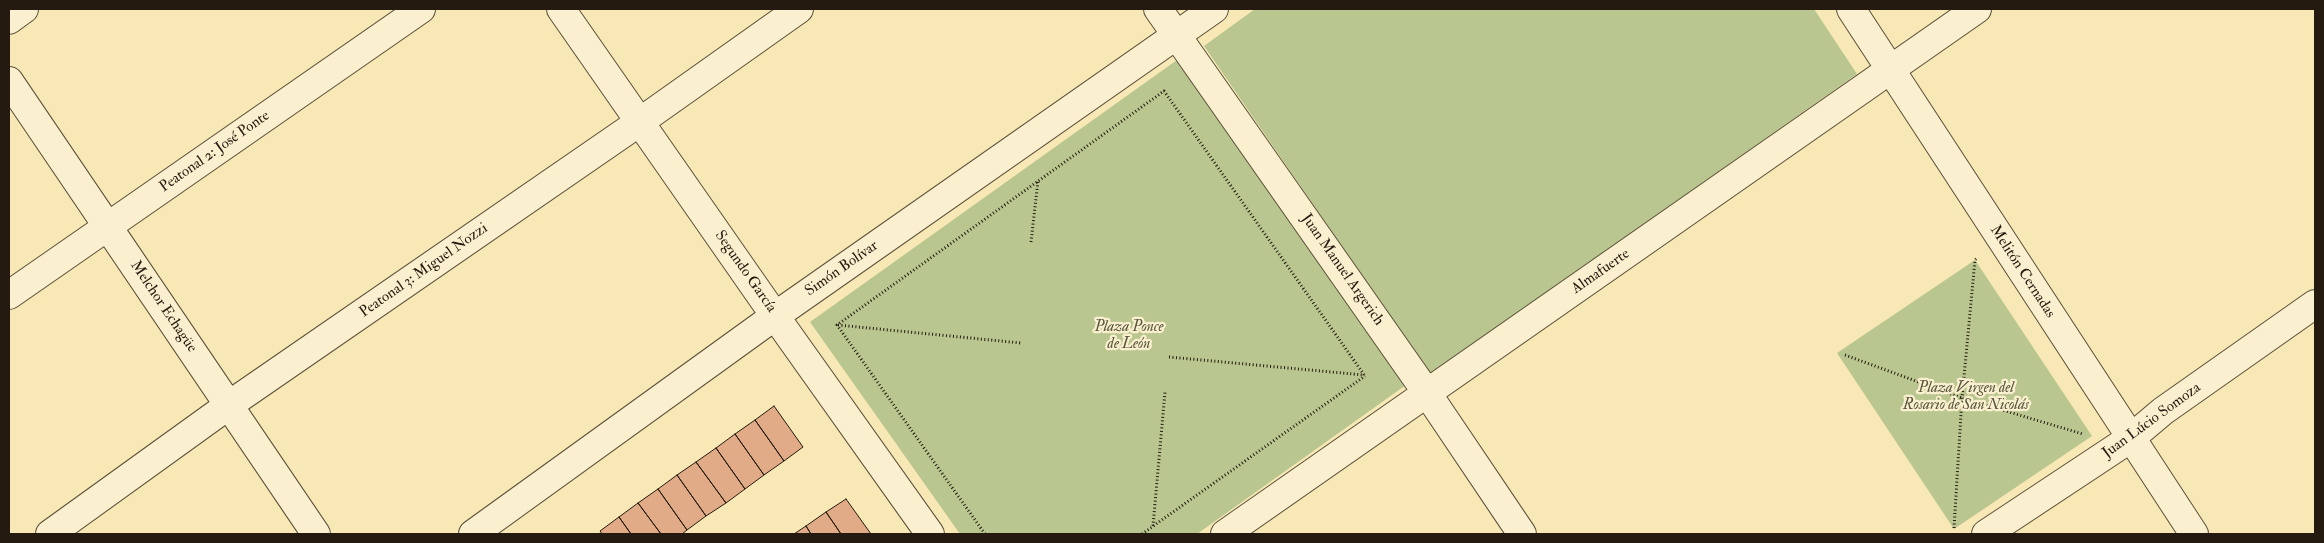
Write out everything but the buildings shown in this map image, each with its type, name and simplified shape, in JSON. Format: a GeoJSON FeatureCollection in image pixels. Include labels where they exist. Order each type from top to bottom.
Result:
{"type":"FeatureCollection","features":[{"type":"Feature","properties":{"kind":"street"},"geometry":{"type":"LineString","coordinates":[[9,20],[24,9]]}},
{"type":"Feature","properties":{"kind":"street","name":"Peatonal 2: José Ponte"},"geometry":{"type":"LineString","coordinates":[[9,295],[421,9]]}},
{"type":"Feature","properties":{"kind":"street","name":"Segundo García"},"geometry":{"type":"LineString","coordinates":[[561,9],[930,534]]}},
{"type":"Feature","properties":{"kind":"street","name":"Peatonal 3: Miguel Nozzi"},"geometry":{"type":"LineString","coordinates":[[50,534],[229,405],[799,9]]}},
{"type":"Feature","properties":{"kind":"street","name":"Juan Manuel Argerich"},"geometry":{"type":"LineString","coordinates":[[1158,9],[1427,393],[1522,534]]}},
{"type":"Feature","properties":{"kind":"street","name":"Simón Bolívar"},"geometry":{"type":"LineString","coordinates":[[473,534],[775,316],[1214,9]]}},
{"type":"Feature","properties":{"kind":"street","name":"Melitón Cernadas"},"geometry":{"type":"LineString","coordinates":[[1851,9],[2194,534]]}},
{"type":"Feature","properties":{"kind":"street","name":"Almafuerte"},"geometry":{"type":"LineString","coordinates":[[1225,534],[1977,9]]}},
{"type":"Feature","properties":{"kind":"street","name":"Melchor Echagüe"},"geometry":{"type":"LineString","coordinates":[[9,81],[316,534]]}},
{"type":"Feature","properties":{"kind":"street","name":"Juan Lúcio Somoza"},"geometry":{"type":"LineString","coordinates":[[1986,534],[2131,438],[2163,411],[2315,304]]}},
{"type":"Feature","properties":{"kind":"path"},"geometry":{"type":"LineString","coordinates":[[837,325],[1164,91],[1365,376]]}},
{"type":"Feature","properties":{"kind":"path"},"geometry":{"type":"LineString","coordinates":[[1031,242],[1038,181]]}},
{"type":"Feature","properties":{"kind":"path"},"geometry":{"type":"LineString","coordinates":[[1958,534],[1954,529],[1962,398],[1975,260],[2002,241]]}},
{"type":"Feature","properties":{"kind":"path"},"geometry":{"type":"LineString","coordinates":[[837,325],[1021,343]]}},
{"type":"Feature","properties":{"kind":"path"},"geometry":{"type":"LineString","coordinates":[[837,325],[985,534]]}},
{"type":"Feature","properties":{"kind":"path"},"geometry":{"type":"LineString","coordinates":[[1845,355],[1962,398],[2092,436],[2131,438]]}},
{"type":"Feature","properties":{"kind":"path"},"geometry":{"type":"LineString","coordinates":[[1169,357],[1365,376]]}},
{"type":"Feature","properties":{"kind":"path"},"geometry":{"type":"LineString","coordinates":[[1142,534],[1365,376]]}},
{"type":"Feature","properties":{"kind":"path"},"geometry":{"type":"LineString","coordinates":[[1153,527],[1165,392]]}},
{"type":"Feature","properties":{"kind":"green space"},"geometry":{"type":"Polygon","coordinates":[[[1255,9],[1814,9],[1857,74],[1430,374],[1204,46],[1255,9]]]}},
{"type":"Feature","properties":{"kind":"green space","name":"Plaza Ponce de León"},"geometry":{"type":"Polygon","coordinates":[[[1177,60],[1406,385],[1197,534],[960,534],[810,322],[1177,60]]]}},
{"type":"Feature","properties":{"kind":"green space","name":"Plaza Virgen del Rosario de San Nicolás"},"geometry":{"type":"Polygon","coordinates":[[[1975,260],[2092,436],[1954,529],[1837,353],[1975,260]]]}}]}
